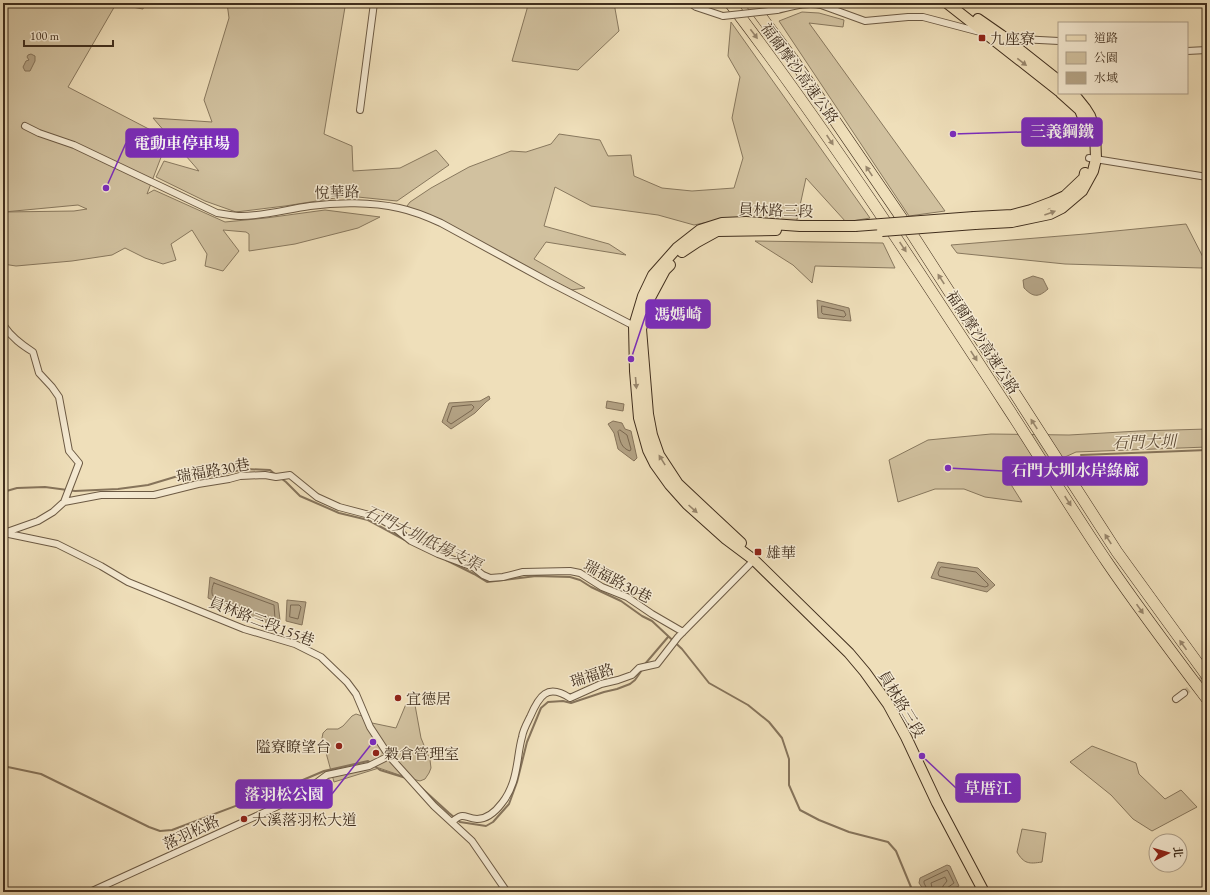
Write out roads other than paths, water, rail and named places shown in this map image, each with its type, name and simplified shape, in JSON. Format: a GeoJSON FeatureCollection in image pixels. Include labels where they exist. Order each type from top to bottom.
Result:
{"type":"FeatureCollection","features":[{"type":"Feature","properties":{"kind":"highway","name":"福爾摩沙高速公路"},"geometry":{"type":"LineString","coordinates":[[730,3],[764,46],[811,112],[916,267],[1107,562],[1164,644],[1207,699]]}},
{"type":"Feature","properties":{"kind":"highway","name":"福爾摩沙高速公路"},"geometry":{"type":"LineString","coordinates":[[751,3],[792,58],[898,214],[1117,552],[1207,676]]}},
{"type":"Feature","properties":{"kind":"main road"},"geometry":{"type":"LineString","coordinates":[[947,3],[1058,80]]}},
{"type":"Feature","properties":{"kind":"main road"},"geometry":{"type":"LineString","coordinates":[[957,3],[1058,90]]}},
{"type":"Feature","properties":{"kind":"main road"},"geometry":{"type":"LineString","coordinates":[[1062,94],[1080,110],[1088,130],[1092,159]]}},
{"type":"Feature","properties":{"kind":"main road"},"geometry":{"type":"LineString","coordinates":[[1074,94],[1086,108],[1094,130],[1092,159]]}},
{"type":"Feature","properties":{"kind":"main road","name":"員林路三段"},"geometry":{"type":"LineString","coordinates":[[984,892],[937,803],[906,737],[888,704],[866,672],[849,653],[754,560],[726,539],[687,504],[658,469],[648,450],[638,418],[635,371],[638,327],[643,296],[653,274],[677,248],[700,230],[722,223],[746,222],[857,230],[1012,218],[1065,196],[1084,178],[1092,159]]}},
{"type":"Feature","properties":{"kind":"street"},"geometry":{"type":"LineString","coordinates":[[360,110],[374,3]]}},
{"type":"Feature","properties":{"kind":"street"},"geometry":{"type":"LineString","coordinates":[[690,3],[696,7],[723,16],[814,4],[821,5],[865,21],[923,17],[1020,39],[1058,42]]}},
{"type":"Feature","properties":{"kind":"street"},"geometry":{"type":"LineString","coordinates":[[1188,51],[1207,50]]}},
{"type":"Feature","properties":{"kind":"street","name":"悅華路"},"geometry":{"type":"LineString","coordinates":[[25,126],[39,133],[74,145],[217,213],[240,216],[258,215],[312,206],[371,204],[399,208],[425,216],[549,282],[638,327]]}},
{"type":"Feature","properties":{"kind":"street"},"geometry":{"type":"LineString","coordinates":[[1092,159],[1207,177]]}},
{"type":"Feature","properties":{"kind":"street"},"geometry":{"type":"LineString","coordinates":[[3,533],[38,521],[53,512],[64,502],[79,463],[69,451],[59,397],[39,374],[33,352],[21,344],[4,326]]}},
{"type":"Feature","properties":{"kind":"street","name":"瑞福路30巷"},"geometry":{"type":"LineString","coordinates":[[64,502],[101,495],[154,495],[198,484],[240,476],[265,475],[276,477],[290,475],[316,498],[339,507],[377,517],[392,526],[411,541],[438,554],[474,567],[490,578],[503,577],[523,572],[570,571],[580,573],[602,586],[627,597],[683,632]]}},
{"type":"Feature","properties":{"kind":"street","name":"員林路三段155巷"},"geometry":{"type":"LineString","coordinates":[[3,533],[57,544],[101,566],[134,585],[244,629],[295,644],[321,657],[347,682],[356,694],[370,727],[389,756],[434,806],[454,820],[472,841],[507,892]]}},
{"type":"Feature","properties":{"kind":"street","name":"瑞福路"},"geometry":{"type":"LineString","coordinates":[[454,820],[466,816],[475,819],[484,818],[502,803],[513,783],[522,736],[533,709],[540,697],[548,692],[561,692],[570,698],[602,684],[632,675],[641,667],[657,664],[683,632],[754,560]]}},
{"type":"Feature","properties":{"kind":"street"},"geometry":{"type":"LineString","coordinates":[[1176,699],[1184,693]]}},
{"type":"Feature","properties":{"kind":"street","name":"落羽松路"},"geometry":{"type":"LineString","coordinates":[[90,892],[274,808],[300,795],[327,775],[372,765],[389,756]]}},
{"type":"Feature","properties":{"kind":"water"},"geometry":{"type":"Polygon","coordinates":[[[31,54],[35,56],[35,61],[30,71],[25,71],[23,67],[26,61],[29,60],[27,57],[28,55],[31,54]]]}},
{"type":"Feature","properties":{"kind":"water"},"geometry":{"type":"Polygon","coordinates":[[[1033,276],[1043,279],[1048,289],[1038,295],[1033,295],[1027,291],[1024,288],[1023,280],[1033,276]]]}},
{"type":"Feature","properties":{"kind":"water"},"geometry":{"type":"Polygon","coordinates":[[[817,300],[849,308],[851,321],[818,318],[817,300]]]}},
{"type":"Feature","properties":{"kind":"water"},"geometry":{"type":"Polygon","coordinates":[[[489,396],[490,399],[475,413],[451,429],[442,422],[449,403],[480,401],[489,396]]]}},
{"type":"Feature","properties":{"kind":"water"},"geometry":{"type":"Polygon","coordinates":[[[607,401],[624,404],[623,411],[606,408],[607,401]]]}},
{"type":"Feature","properties":{"kind":"water"},"geometry":{"type":"Polygon","coordinates":[[[613,421],[622,423],[625,429],[631,431],[637,458],[634,461],[618,449],[614,433],[608,424],[613,421]]]}},
{"type":"Feature","properties":{"kind":"water"},"geometry":{"type":"Polygon","coordinates":[[[938,562],[978,568],[995,585],[987,592],[931,578],[938,562]]]}},
{"type":"Feature","properties":{"kind":"water"},"geometry":{"type":"Polygon","coordinates":[[[210,577],[278,603],[280,620],[275,626],[208,598],[210,577]]]}},
{"type":"Feature","properties":{"kind":"water"},"geometry":{"type":"Polygon","coordinates":[[[287,600],[306,602],[302,625],[286,621],[287,600]]]}},
{"type":"Feature","properties":{"kind":"water"},"geometry":{"type":"Polygon","coordinates":[[[947,865],[950,866],[959,886],[947,892],[925,892],[919,883],[920,878],[947,865]]]}},
{"type":"Feature","properties":{"kind":"waterway","name":"石門大圳"},"geometry":{"type":"LineString","coordinates":[[1081,455],[1207,450]]}},
{"type":"Feature","properties":{"kind":"waterway","name":"石門大圳低揚支渠"},"geometry":{"type":"LineString","coordinates":[[3,492],[17,488],[45,487],[75,491],[118,489],[148,485],[188,473],[213,476],[245,469],[270,470],[276,475]]}},
{"type":"Feature","properties":{"kind":"waterway","name":"石門大圳低揚支渠"},"geometry":{"type":"LineString","coordinates":[[282,479],[300,496],[339,513],[368,520],[405,540]]}},
{"type":"Feature","properties":{"kind":"waterway","name":"石門大圳低揚支渠"},"geometry":{"type":"LineString","coordinates":[[446,560],[487,582],[536,576],[570,577],[580,580],[591,587],[621,601],[642,616],[652,621],[682,649],[709,683],[748,705],[769,722],[782,738],[789,759],[789,785],[800,810],[819,820],[849,832],[888,842],[896,851],[913,892]]}},
{"type":"Feature","properties":{"kind":"waterway"},"geometry":{"type":"LineString","coordinates":[[645,664],[668,637]]}},
{"type":"Feature","properties":{"kind":"waterway"},"geometry":{"type":"LineString","coordinates":[[415,782],[460,822],[486,826],[493,822],[509,804],[517,782],[527,742],[541,708],[548,702],[563,701],[571,703],[617,689],[630,684],[642,670]]}},
{"type":"Feature","properties":{"kind":"waterway"},"geometry":{"type":"LineString","coordinates":[[3,766],[41,774],[160,831],[172,830],[324,771],[368,761],[380,770],[406,778]]}},
{"type":"Feature","properties":{"kind":"tunnel"},"geometry":{"type":"LineString","coordinates":[[1184,693],[1207,675]]}},
{"type":"Feature","properties":{"kind":"place","name":"九座寮"},"geometry":{"type":"Point","coordinates":[982,38]}},
{"type":"Feature","properties":{"kind":"place","name":"三義鋼鐵"},"geometry":{"type":"Point","coordinates":[953,134]}},
{"type":"Feature","properties":{"kind":"place","name":"電動車停車場"},"geometry":{"type":"Point","coordinates":[106,188]}},
{"type":"Feature","properties":{"kind":"place","name":"馮媽崎"},"geometry":{"type":"Point","coordinates":[631,359]}},
{"type":"Feature","properties":{"kind":"place","name":"石門大圳水岸綠廊"},"geometry":{"type":"Point","coordinates":[948,468]}},
{"type":"Feature","properties":{"kind":"place","name":"雄華"},"geometry":{"type":"Point","coordinates":[758,552]}},
{"type":"Feature","properties":{"kind":"place","name":"宜德居"},"geometry":{"type":"Point","coordinates":[398,698]}},
{"type":"Feature","properties":{"kind":"place","name":"落羽松公園"},"geometry":{"type":"Point","coordinates":[373,742]}},
{"type":"Feature","properties":{"kind":"place","name":"隘寮瞭望台"},"geometry":{"type":"Point","coordinates":[339,746]}},
{"type":"Feature","properties":{"kind":"place","name":"穀倉管理室"},"geometry":{"type":"Point","coordinates":[376,753]}},
{"type":"Feature","properties":{"kind":"place","name":"草厝江"},"geometry":{"type":"Point","coordinates":[922,756]}},
{"type":"Feature","properties":{"kind":"place","name":"大溪落羽松大道"},"geometry":{"type":"Point","coordinates":[244,819]}}]}
